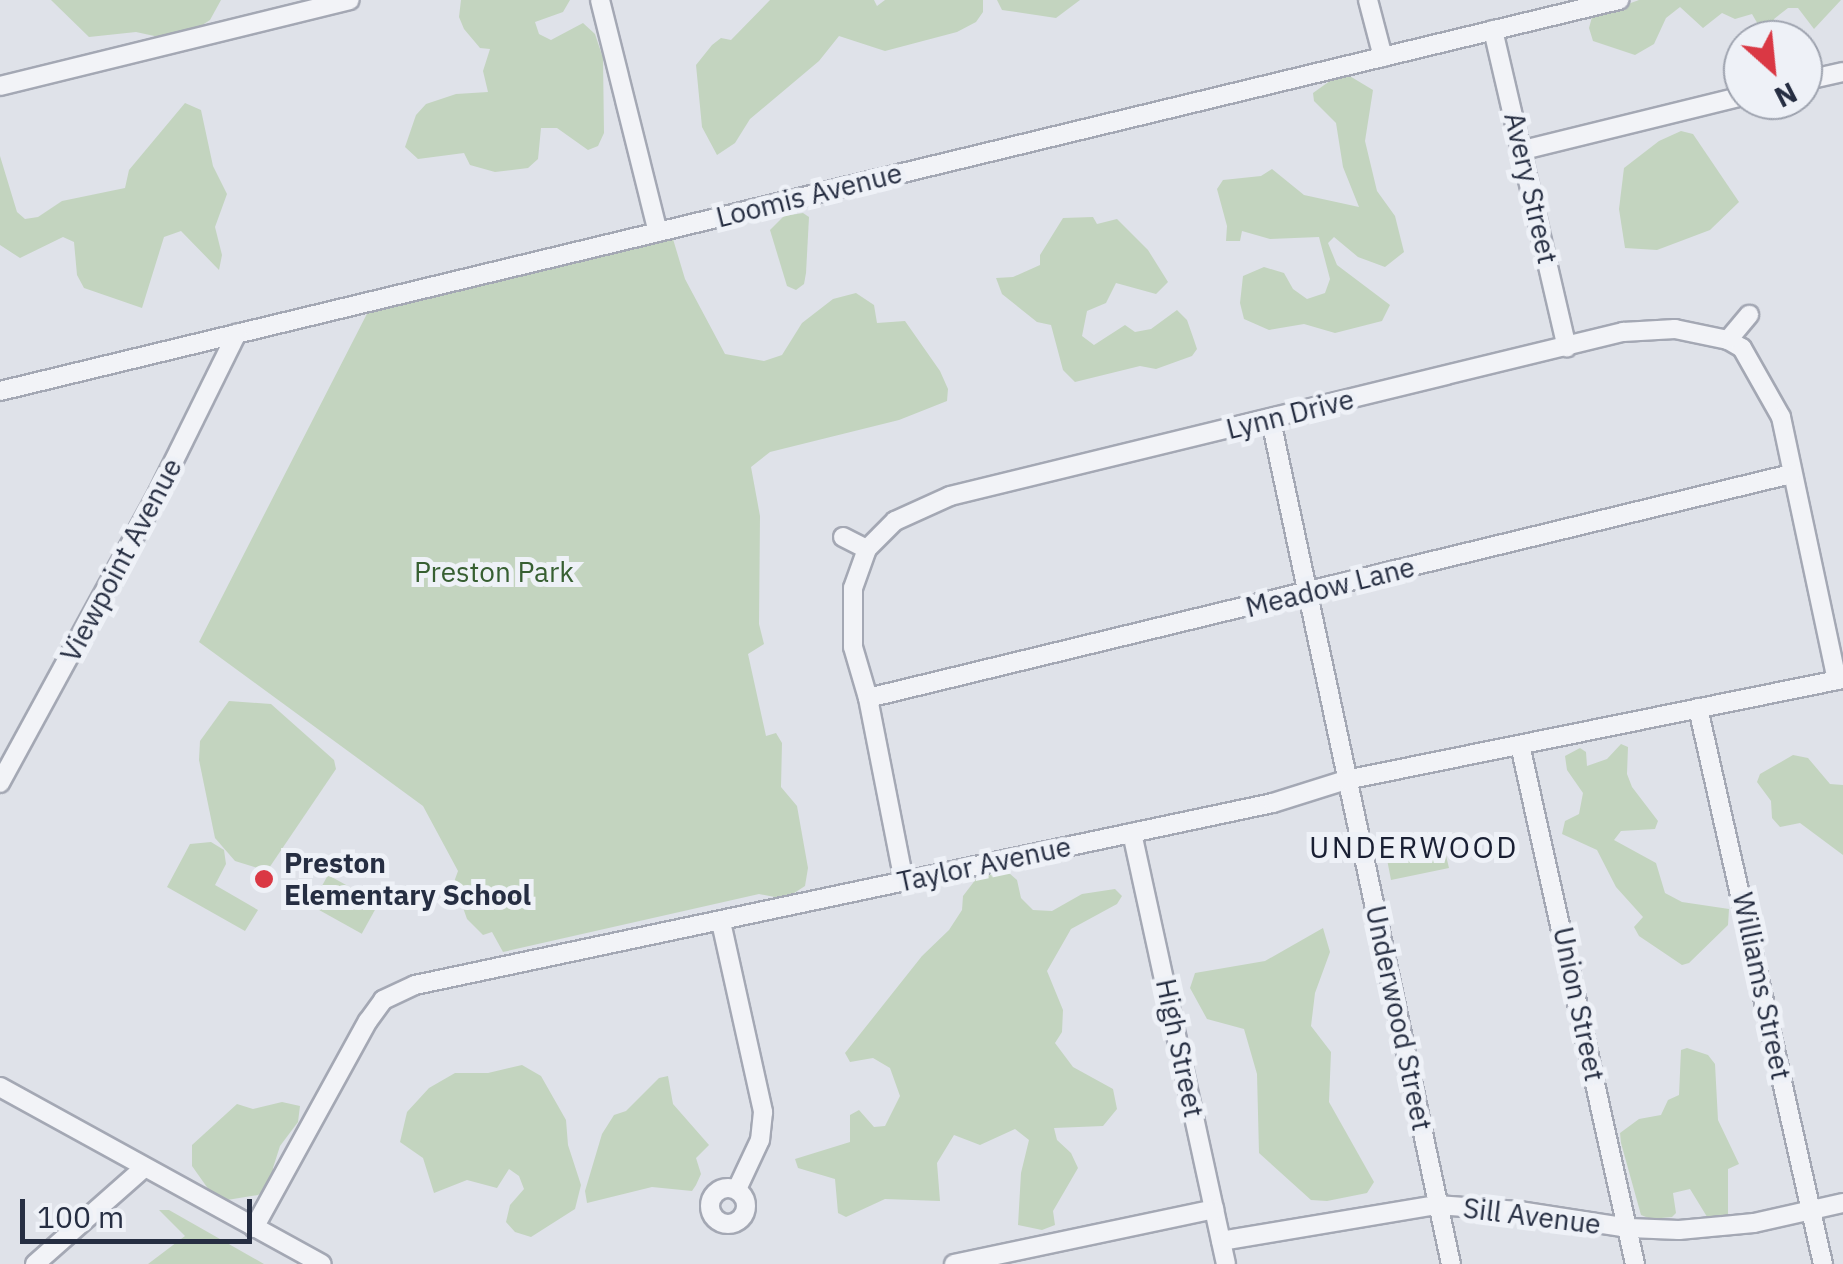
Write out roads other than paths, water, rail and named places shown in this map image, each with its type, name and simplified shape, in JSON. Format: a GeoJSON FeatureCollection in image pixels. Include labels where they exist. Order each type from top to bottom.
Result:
{"type":"FeatureCollection","features":[{"type":"Feature","properties":{"kind":"street"},"geometry":{"type":"LineString","coordinates":[[0,86],[350,0]]}},
{"type":"Feature","properties":{"kind":"street"},"geometry":{"type":"LineString","coordinates":[[600,0],[658,232]]}},
{"type":"Feature","properties":{"kind":"street"},"geometry":{"type":"LineString","coordinates":[[1368,0],[1383,57]]}},
{"type":"Feature","properties":{"kind":"street","name":"Loomis Avenue"},"geometry":{"type":"LineString","coordinates":[[0,390],[1619,0]]}},
{"type":"Feature","properties":{"kind":"street","name":"Avery Street"},"geometry":{"type":"LineString","coordinates":[[1493,30],[1567,347]]}},
{"type":"Feature","properties":{"kind":"street"},"geometry":{"type":"LineString","coordinates":[[1524,150],[1723,101]]}},
{"type":"Feature","properties":{"kind":"street"},"geometry":{"type":"LineString","coordinates":[[1750,315],[1728,340],[1742,348],[1781,417],[1840,680]]}},
{"type":"Feature","properties":{"kind":"street","name":"Lynn Drive"},"geometry":{"type":"LineString","coordinates":[[867,549],[895,521],[950,496],[1648,328],[1675,328],[1728,340]]}},
{"type":"Feature","properties":{"kind":"street","name":"Viewpoint Avenue"},"geometry":{"type":"LineString","coordinates":[[0,783],[157,496],[237,333]]}},
{"type":"Feature","properties":{"kind":"street","name":"Underwood Street"},"geometry":{"type":"LineString","coordinates":[[1271,421],[1451,1264]]}},
{"type":"Feature","properties":{"kind":"street","name":"Meadow Lane"},"geometry":{"type":"LineString","coordinates":[[868,698],[1792,474]]}},
{"type":"Feature","properties":{"kind":"street"},"geometry":{"type":"LineString","coordinates":[[844,537],[867,549],[853,588],[851,622],[904,881]]}},
{"type":"Feature","properties":{"kind":"street","name":"Taylor Avenue"},"geometry":{"type":"LineString","coordinates":[[254,1228],[383,1000],[415,985],[1274,803],[1346,780],[1840,680]]}},
{"type":"Feature","properties":{"kind":"street","name":"Williams Street"},"geometry":{"type":"LineString","coordinates":[[1698,708],[1823,1264]]}},
{"type":"Feature","properties":{"kind":"street","name":"Union Street"},"geometry":{"type":"LineString","coordinates":[[1520,745],[1635,1264]]}},
{"type":"Feature","properties":{"kind":"street","name":"High Street"},"geometry":{"type":"LineString","coordinates":[[1132,832],[1226,1264]]}},
{"type":"Feature","properties":{"kind":"street"},"geometry":{"type":"LineString","coordinates":[[721,922],[763,1112],[760,1140],[737,1190]]}},
{"type":"Feature","properties":{"kind":"street"},"geometry":{"type":"LineString","coordinates":[[0,1088],[322,1264]]}},
{"type":"Feature","properties":{"kind":"street"},"geometry":{"type":"LineString","coordinates":[[35,1264],[144,1168]]}},
{"type":"Feature","properties":{"kind":"street","name":"Sill Avenue"},"geometry":{"type":"LineString","coordinates":[[1221,1240],[1437,1205],[1519,1210],[1628,1228],[1716,1228],[1843,1203]]}},
{"type":"Feature","properties":{"kind":"street"},"geometry":{"type":"LineString","coordinates":[[954,1264],[1214,1209]]}},
{"type":"Feature","properties":{"kind":"place","name":"Preston Elementary School"},"geometry":{"type":"Point","coordinates":[264,879]}},
{"type":"Feature","properties":{"kind":"district","name":"UNDERWOOD"},"geometry":{"type":"Point","coordinates":[1414,847]}},
{"type":"Feature","properties":{"kind":"park label","name":"Preston Park"},"geometry":{"type":"Point","coordinates":[494,572]}}]}
